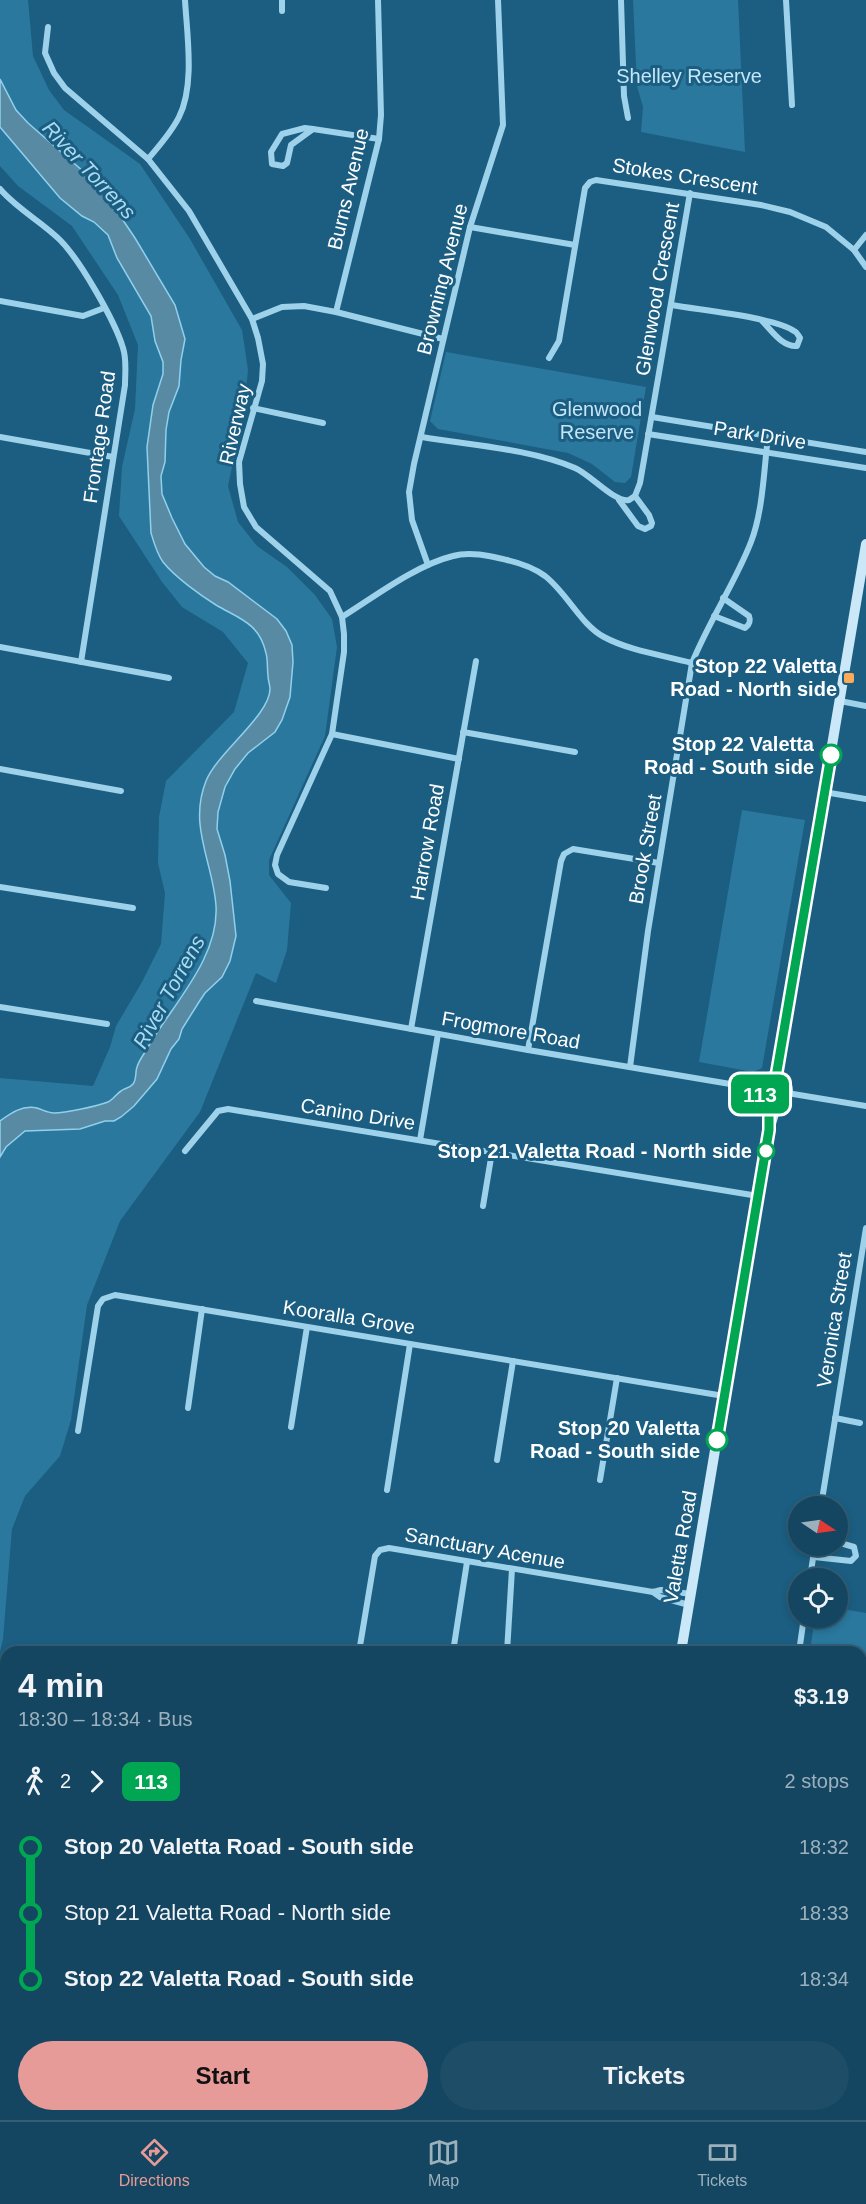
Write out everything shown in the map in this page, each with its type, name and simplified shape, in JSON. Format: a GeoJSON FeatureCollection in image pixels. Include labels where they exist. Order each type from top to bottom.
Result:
{"type":"FeatureCollection","features":[{"type":"Feature","properties":{"kind":"street"},"geometry":{"type":"LineString","coordinates":[[148,159],[180,117],[186,95],[188,78],[185,0]]}},
{"type":"Feature","properties":{"kind":"street"},"geometry":{"type":"LineString","coordinates":[[282,0],[282,11]]}},
{"type":"Feature","properties":{"kind":"street","name":"Burns Avenue"},"geometry":{"type":"LineString","coordinates":[[336,312],[379,139],[381,115],[378,0]]}},
{"type":"Feature","properties":{"kind":"street","name":"Browning Avenue"},"geometry":{"type":"LineString","coordinates":[[428,565],[412,520],[409,492],[470,227],[503,125],[498,0]]}},
{"type":"Feature","properties":{"kind":"street"},"geometry":{"type":"LineString","coordinates":[[621,0],[624,96],[628,118]]}},
{"type":"Feature","properties":{"kind":"street"},"geometry":{"type":"LineString","coordinates":[[786,0],[792,105]]}},
{"type":"Feature","properties":{"kind":"street","name":"Riverway"},"geometry":{"type":"LineString","coordinates":[[48,27],[45,52],[54,73],[65,87],[148,159],[189,211],[252,320],[258,338],[263,364],[262,381],[239,462],[244,507],[256,527],[330,591],[342,617],[344,652],[332,735],[277,855],[275,865],[278,874],[289,882],[326,888]]}},
{"type":"Feature","properties":{"kind":"street"},"geometry":{"type":"LineString","coordinates":[[313,129],[291,145],[287,163],[283,166],[272,164],[271,152],[282,134],[305,128],[313,129],[379,139]]}},
{"type":"Feature","properties":{"kind":"street","name":"Stokes Crescent"},"geometry":{"type":"LineString","coordinates":[[549,358],[559,341],[585,188],[590,182],[602,179],[761,205],[790,212],[826,227],[854,250],[866,267]]}},
{"type":"Feature","properties":{"kind":"street","name":"Frontage Road"},"geometry":{"type":"LineString","coordinates":[[0,189],[59,239],[73,254],[104,308],[123,347],[126,362],[81,662]]}},
{"type":"Feature","properties":{"kind":"street","name":"Glenwood Crescent"},"geometry":{"type":"LineString","coordinates":[[634,496],[640,483],[690,194]]}},
{"type":"Feature","properties":{"kind":"street"},"geometry":{"type":"LineString","coordinates":[[470,227],[575,245]]}},
{"type":"Feature","properties":{"kind":"street"},"geometry":{"type":"LineString","coordinates":[[854,250],[866,235]]}},
{"type":"Feature","properties":{"kind":"street"},"geometry":{"type":"LineString","coordinates":[[0,301],[83,316],[104,308]]}},
{"type":"Feature","properties":{"kind":"street"},"geometry":{"type":"LineString","coordinates":[[672,305],[762,321],[796,331],[800,338],[797,346],[790,346],[779,339],[762,321]]}},
{"type":"Feature","properties":{"kind":"street"},"geometry":{"type":"LineString","coordinates":[[252,320],[282,308],[304,306],[444,339]]}},
{"type":"Feature","properties":{"kind":"street"},"geometry":{"type":"LineString","coordinates":[[253,408],[323,423]]}},
{"type":"Feature","properties":{"kind":"street","name":"Park Drive"},"geometry":{"type":"LineString","coordinates":[[652,417],[866,452]]}},
{"type":"Feature","properties":{"kind":"street","name":"Park Drive"},"geometry":{"type":"LineString","coordinates":[[648,434],[866,468]]}},
{"type":"Feature","properties":{"kind":"street","name":"Brook Street"},"geometry":{"type":"LineString","coordinates":[[630,1067],[648,932],[692,663],[752,540],[757,520],[768,436]]}},
{"type":"Feature","properties":{"kind":"street"},"geometry":{"type":"LineString","coordinates":[[0,437],[113,457]]}},
{"type":"Feature","properties":{"kind":"street"},"geometry":{"type":"LineString","coordinates":[[422,437],[560,461],[583,471],[618,500],[638,526],[645,529],[651,526],[651,518],[634,496],[629,500],[618,500]]}},
{"type":"Feature","properties":{"kind":"street"},"geometry":{"type":"LineString","coordinates":[[776,1077],[866,544]]}},
{"type":"Feature","properties":{"kind":"street"},"geometry":{"type":"LineString","coordinates":[[342,617],[428,565],[454,555],[472,554],[520,563],[543,574],[562,591],[591,627],[603,637],[622,645],[692,663]]}},
{"type":"Feature","properties":{"kind":"street"},"geometry":{"type":"LineString","coordinates":[[714,615],[745,628],[751,621],[749,616],[723,598]]}},
{"type":"Feature","properties":{"kind":"street"},"geometry":{"type":"LineString","coordinates":[[0,647],[169,678]]}},
{"type":"Feature","properties":{"kind":"street","name":"Harrow Road"},"geometry":{"type":"LineString","coordinates":[[411,1029],[476,661]]}},
{"type":"Feature","properties":{"kind":"street"},"geometry":{"type":"LineString","coordinates":[[840,701],[866,706]]}},
{"type":"Feature","properties":{"kind":"street"},"geometry":{"type":"LineString","coordinates":[[463,732],[575,752]]}},
{"type":"Feature","properties":{"kind":"street"},"geometry":{"type":"LineString","coordinates":[[332,735],[459,759]]}},
{"type":"Feature","properties":{"kind":"street"},"geometry":{"type":"LineString","coordinates":[[0,769],[121,791]]}},
{"type":"Feature","properties":{"kind":"street"},"geometry":{"type":"LineString","coordinates":[[824,792],[866,799]]}},
{"type":"Feature","properties":{"kind":"street"},"geometry":{"type":"LineString","coordinates":[[528,1050],[564,854],[573,849],[659,863]]}},
{"type":"Feature","properties":{"kind":"street"},"geometry":{"type":"LineString","coordinates":[[0,887],[133,908]]}},
{"type":"Feature","properties":{"kind":"street","name":"Frogmore Road"},"geometry":{"type":"LineString","coordinates":[[256,1001],[760,1089]]}},
{"type":"Feature","properties":{"kind":"street"},"geometry":{"type":"LineString","coordinates":[[0,1006],[107,1024]]}},
{"type":"Feature","properties":{"kind":"street"},"geometry":{"type":"LineString","coordinates":[[420,1140],[438,1034]]}},
{"type":"Feature","properties":{"kind":"street"},"geometry":{"type":"LineString","coordinates":[[776,1077],[784,1082],[787,1093],[783,1101],[773,1104],[761,1096],[760,1089],[765,1080],[776,1077]]}},
{"type":"Feature","properties":{"kind":"street"},"geometry":{"type":"LineString","coordinates":[[787,1093],[866,1106]]}},
{"type":"Feature","properties":{"kind":"street","name":"Valetta Road"},"geometry":{"type":"LineString","coordinates":[[682,1646],[773,1104]]}},
{"type":"Feature","properties":{"kind":"street","name":"Canino Drive"},"geometry":{"type":"LineString","coordinates":[[185,1152],[218,1111],[228,1109],[758,1196]]}},
{"type":"Feature","properties":{"kind":"street"},"geometry":{"type":"LineString","coordinates":[[483,1206],[492,1152]]}},
{"type":"Feature","properties":{"kind":"street","name":"Veronica Street"},"geometry":{"type":"LineString","coordinates":[[823,1496],[866,1228]]}},
{"type":"Feature","properties":{"kind":"street","name":"Kooralla Grove"},"geometry":{"type":"LineString","coordinates":[[78,1431],[98,1306],[103,1299],[115,1295],[724,1396]]}},
{"type":"Feature","properties":{"kind":"street"},"geometry":{"type":"LineString","coordinates":[[188,1408],[202,1309]]}},
{"type":"Feature","properties":{"kind":"street"},"geometry":{"type":"LineString","coordinates":[[291,1427],[307,1327]]}},
{"type":"Feature","properties":{"kind":"street"},"geometry":{"type":"LineString","coordinates":[[387,1490],[410,1344]]}},
{"type":"Feature","properties":{"kind":"street"},"geometry":{"type":"LineString","coordinates":[[497,1460],[513,1361]]}},
{"type":"Feature","properties":{"kind":"street"},"geometry":{"type":"LineString","coordinates":[[600,1480],[616,1378]]}},
{"type":"Feature","properties":{"kind":"street","name":"Veronica Street"},"geometry":{"type":"LineString","coordinates":[[835,1418],[860,1423]]}},
{"type":"Feature","properties":{"kind":"street"},"geometry":{"type":"LineString","coordinates":[[811,1568],[813,1557],[852,1561],[856,1556],[856,1551],[854,1547],[848,1545]]}},
{"type":"Feature","properties":{"kind":"street","name":"Sanctuary Acenue"},"geometry":{"type":"LineString","coordinates":[[359,1646],[375,1556],[380,1550],[389,1548],[653,1592],[661,1590],[690,1599]]}},
{"type":"Feature","properties":{"kind":"street"},"geometry":{"type":"LineString","coordinates":[[454,1646],[467,1562]]}},
{"type":"Feature","properties":{"kind":"street"},"geometry":{"type":"LineString","coordinates":[[507,1646],[512,1569]]}},
{"type":"Feature","properties":{"kind":"street","name":"Sanctuary Acenue"},"geometry":{"type":"LineString","coordinates":[[653,1592],[660,1597],[690,1599]]}},
{"type":"Feature","properties":{"kind":"street"},"geometry":{"type":"LineString","coordinates":[[800,1646],[802,1628]]}},
{"type":"Feature","properties":{"kind":"green space"},"geometry":{"type":"Polygon","coordinates":[[[0,0],[28,0],[33,56],[49,90],[64,110],[140,164],[190,239],[242,330],[248,370],[244,410],[228,486],[238,522],[257,546],[287,567],[315,595],[332,619],[337,647],[325,736],[269,860],[269,875],[291,903],[287,950],[276,983],[256,973],[200,1112],[120,1221],[87,1305],[71,1420],[60,1456],[25,1496],[12,1529],[1,1646],[0,1078],[93,1086],[110,1047],[116,1026],[161,944],[165,893],[158,863],[159,817],[166,781],[234,712],[248,663],[223,632],[182,607],[162,582],[119,516],[122,467],[135,409],[138,345],[118,295],[72,226],[18,186],[0,166],[0,0]]]}},
{"type":"Feature","properties":{"kind":"green space","name":"Shelley Reserve"},"geometry":{"type":"Polygon","coordinates":[[[633,0],[738,0],[745,152],[641,132],[643,107],[637,86],[633,0]]]}},
{"type":"Feature","properties":{"kind":"green space","name":"Glenwood Reserve"},"geometry":{"type":"Polygon","coordinates":[[[446,352],[646,387],[631,477],[625,483],[615,482],[592,464],[568,453],[438,429],[430,421],[446,352]]]}},
{"type":"Feature","properties":{"kind":"green space"},"geometry":{"type":"Polygon","coordinates":[[[742,810],[805,820],[762,1068],[753,1072],[699,1062],[742,810]]]}},
{"type":"Feature","properties":{"kind":"green space"},"geometry":{"type":"Polygon","coordinates":[[[848,1610],[866,1613],[866,1646],[811,1646],[813,1628],[848,1628],[848,1610]]]}},
{"type":"Feature","properties":{"kind":"shaded area","name":"River Torrens"},"geometry":{"type":"Polygon","coordinates":[[[0,79],[16,110],[28,123],[100,186],[135,238],[175,305],[185,339],[179,386],[169,412],[166,430],[165,462],[161,476],[162,494],[185,544],[204,567],[277,619],[292,645],[293,662],[290,697],[282,720],[275,732],[248,753],[235,769],[225,787],[218,812],[217,829],[230,881],[236,936],[230,961],[222,977],[199,1002],[171,1049],[157,1079],[134,1106],[121,1117],[114,1121],[105,1121],[80,1129],[25,1131],[6,1147],[0,1157],[0,1121],[13,1113],[32,1107],[59,1113],[97,1105],[110,1101],[134,1082],[136,1069],[141,1059],[202,962],[215,925],[214,890],[200,829],[201,797],[206,781],[221,758],[262,710],[270,689],[266,653],[259,635],[241,618],[216,605],[188,585],[168,568],[157,552],[151,533],[147,447],[153,405],[163,374],[163,362],[155,341],[151,316],[117,258],[108,235],[60,198],[0,127],[0,79]]]}},
{"type":"Feature","properties":{"kind":"bus line","name":"113"},"geometry":{"type":"LineString","coordinates":[[717,1440],[769,1130],[769,1103],[763,1100],[760,1089],[765,1080],[776,1077],[831,755]]}},
{"type":"Feature","properties":{"kind":"place","name":"Stop 22 Valetta Road - North side"},"geometry":{"type":"Point","coordinates":[849,678]}},
{"type":"Feature","properties":{"kind":"place","name":"Stop 22 Valetta Road - South side"},"geometry":{"type":"Point","coordinates":[831,755]}},
{"type":"Feature","properties":{"kind":"place","name":"Stop 21 Valetta Road - North side"},"geometry":{"type":"Point","coordinates":[766,1151]}},
{"type":"Feature","properties":{"kind":"place","name":"Stop 20 Valetta Road - South side"},"geometry":{"type":"Point","coordinates":[717,1440]}}]}
